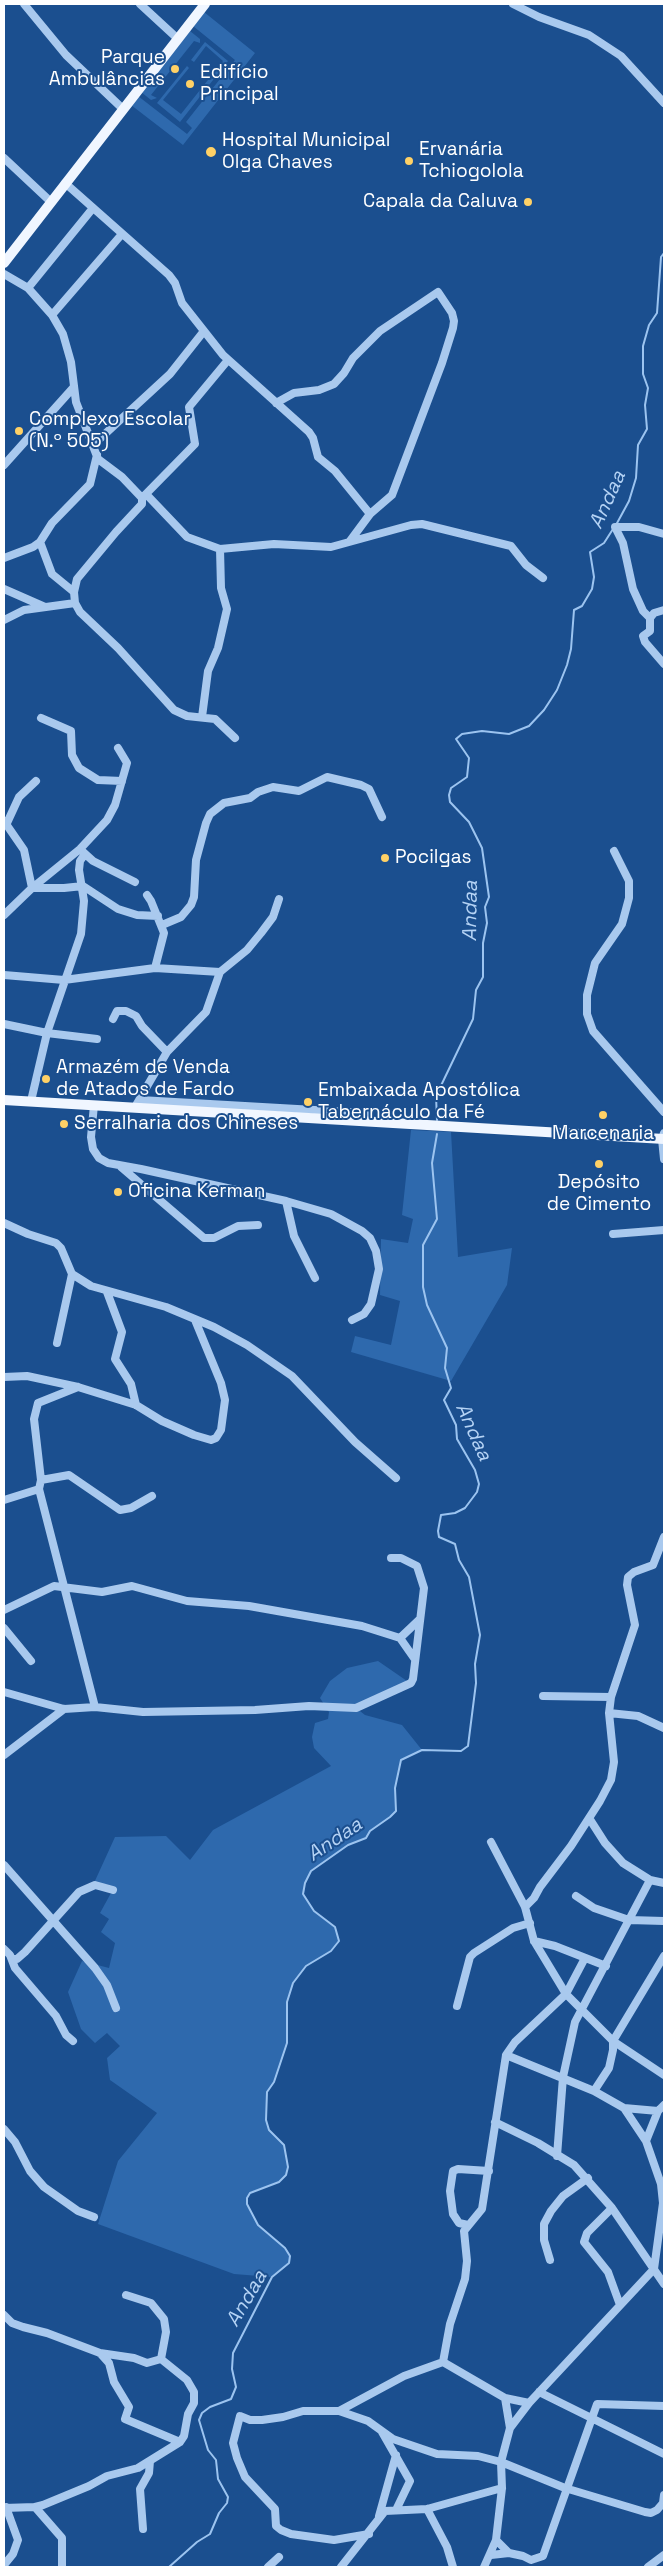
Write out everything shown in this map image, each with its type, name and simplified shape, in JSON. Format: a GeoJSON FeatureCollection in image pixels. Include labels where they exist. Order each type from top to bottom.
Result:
{"type":"FeatureCollection","features":[{"type":"Feature","properties":{"kind":"main road"},"geometry":{"type":"LineString","coordinates":[[4,263],[205,4]]}},
{"type":"Feature","properties":{"kind":"main road"},"geometry":{"type":"LineString","coordinates":[[4,1100],[94,1104],[194,1104],[433,1126],[663,1137]]}},
{"type":"Feature","properties":{"kind":"street"},"geometry":{"type":"LineString","coordinates":[[24,4],[66,55],[123,109]]}},
{"type":"Feature","properties":{"kind":"street"},"geometry":{"type":"LineString","coordinates":[[140,4],[178,39]]}},
{"type":"Feature","properties":{"kind":"street"},"geometry":{"type":"LineString","coordinates":[[513,4],[539,17],[589,35],[621,56],[664,103]]}},
{"type":"Feature","properties":{"kind":"street"},"geometry":{"type":"LineString","coordinates":[[4,158],[51,202]]}},
{"type":"Feature","properties":{"kind":"street"},"geometry":{"type":"LineString","coordinates":[[65,183],[169,275],[182,303],[228,360],[308,432],[313,438],[318,457],[335,471],[370,514]]}},
{"type":"Feature","properties":{"kind":"street"},"geometry":{"type":"LineString","coordinates":[[28,288],[93,208]]}},
{"type":"Feature","properties":{"kind":"street"},"geometry":{"type":"LineString","coordinates":[[52,315],[122,234]]}},
{"type":"Feature","properties":{"kind":"street"},"geometry":{"type":"LineString","coordinates":[[4,274],[28,288],[52,315],[63,334],[68,352],[73,388],[100,462],[122,477],[144,496],[186,537],[220,549],[274,544],[324,548],[411,525],[439,526],[472,538],[511,546],[526,565],[543,578]]}},
{"type":"Feature","properties":{"kind":"street"},"geometry":{"type":"LineString","coordinates":[[276,403],[294,393],[327,388],[334,384],[344,373],[352,358],[380,331],[438,292],[452,313],[453,328],[392,495],[370,514],[350,542]]}},
{"type":"Feature","properties":{"kind":"street"},"geometry":{"type":"LineString","coordinates":[[93,445],[170,374],[204,331]]}},
{"type":"Feature","properties":{"kind":"street"},"geometry":{"type":"LineString","coordinates":[[228,360],[189,407],[194,444],[181,461],[157,481],[144,496],[142,504],[76,579],[74,592],[75,603],[88,621],[118,648],[174,710],[186,716],[214,719],[234,738]]}},
{"type":"Feature","properties":{"kind":"street"},"geometry":{"type":"LineString","coordinates":[[4,465],[73,388]]}},
{"type":"Feature","properties":{"kind":"street"},"geometry":{"type":"LineString","coordinates":[[4,558],[33,547],[40,542],[52,523],[90,484],[97,455]]}},
{"type":"Feature","properties":{"kind":"street"},"geometry":{"type":"LineString","coordinates":[[650,618],[643,611],[633,589],[623,543],[615,527],[639,527],[664,534]]}},
{"type":"Feature","properties":{"kind":"street"},"geometry":{"type":"LineString","coordinates":[[40,542],[52,574],[74,592]]}},
{"type":"Feature","properties":{"kind":"street"},"geometry":{"type":"LineString","coordinates":[[202,717],[208,671],[218,648],[227,609],[221,588],[220,549]]}},
{"type":"Feature","properties":{"kind":"street"},"geometry":{"type":"LineString","coordinates":[[4,589],[44,607]]}},
{"type":"Feature","properties":{"kind":"street"},"geometry":{"type":"LineString","coordinates":[[4,620],[24,610],[75,603]]}},
{"type":"Feature","properties":{"kind":"street"},"geometry":{"type":"LineString","coordinates":[[664,610],[654,613],[650,618],[650,631],[643,638],[655,656],[664,664]]}},
{"type":"Feature","properties":{"kind":"street"},"geometry":{"type":"LineString","coordinates":[[41,718],[71,731],[72,755],[79,768],[98,780],[122,781]]}},
{"type":"Feature","properties":{"kind":"street"},"geometry":{"type":"LineString","coordinates":[[4,915],[32,888],[82,852],[108,820],[115,805],[127,763],[118,748]]}},
{"type":"Feature","properties":{"kind":"street"},"geometry":{"type":"LineString","coordinates":[[162,925],[181,917],[191,905],[194,897],[196,860],[206,822],[210,814],[224,803],[250,798],[258,792],[273,788],[299,791],[327,777],[361,785],[369,789],[382,817]]}},
{"type":"Feature","properties":{"kind":"street"},"geometry":{"type":"LineString","coordinates":[[32,888],[24,850],[5,822],[19,797],[36,780]]}},
{"type":"Feature","properties":{"kind":"street"},"geometry":{"type":"LineString","coordinates":[[614,851],[629,881],[629,898],[622,924],[595,963],[587,995],[587,1014],[593,1031],[664,1112]]}},
{"type":"Feature","properties":{"kind":"street"},"geometry":{"type":"LineString","coordinates":[[82,852],[93,861],[135,882]]}},
{"type":"Feature","properties":{"kind":"street"},"geometry":{"type":"LineString","coordinates":[[31,1101],[47,1033],[81,934],[83,886],[79,870],[82,852]]}},
{"type":"Feature","properties":{"kind":"street"},"geometry":{"type":"LineString","coordinates":[[32,888],[83,886],[118,909],[137,915],[158,916]]}},
{"type":"Feature","properties":{"kind":"street"},"geometry":{"type":"LineString","coordinates":[[146,895],[162,925],[164,937],[155,968]]}},
{"type":"Feature","properties":{"kind":"street"},"geometry":{"type":"LineString","coordinates":[[137,1104],[167,1052],[206,1012],[220,972],[247,950],[261,933],[273,917],[279,899]]}},
{"type":"Feature","properties":{"kind":"street"},"geometry":{"type":"LineString","coordinates":[[4,975],[64,980],[155,968],[220,972]]}},
{"type":"Feature","properties":{"kind":"street"},"geometry":{"type":"LineString","coordinates":[[113,1019],[117,1011],[126,1011],[136,1016],[142,1026],[167,1052]]}},
{"type":"Feature","properties":{"kind":"street"},"geometry":{"type":"LineString","coordinates":[[4,1024],[47,1033],[97,1039]]}},
{"type":"Feature","properties":{"kind":"street"},"geometry":{"type":"LineString","coordinates":[[94,1104],[91,1137],[93,1149],[99,1158],[120,1167],[204,1238],[214,1238],[238,1226],[258,1225]]}},
{"type":"Feature","properties":{"kind":"street"},"geometry":{"type":"LineString","coordinates":[[223,1108],[367,1113]]}},
{"type":"Feature","properties":{"kind":"street"},"geometry":{"type":"LineString","coordinates":[[663,1137],[664,1160]]}},
{"type":"Feature","properties":{"kind":"street"},"geometry":{"type":"LineString","coordinates":[[120,1167],[141,1169],[286,1201],[331,1214],[350,1223],[370,1238],[376,1251],[379,1269],[376,1286],[368,1309],[364,1314],[352,1320]]}},
{"type":"Feature","properties":{"kind":"street"},"geometry":{"type":"LineString","coordinates":[[286,1201],[294,1236],[315,1278]]}},
{"type":"Feature","properties":{"kind":"street"},"geometry":{"type":"LineString","coordinates":[[4,1223],[28,1234],[56,1243],[61,1248],[72,1274],[91,1286],[166,1307],[230,1334],[292,1376],[355,1442],[396,1478]]}},
{"type":"Feature","properties":{"kind":"street"},"geometry":{"type":"LineString","coordinates":[[613,1234],[664,1230]]}},
{"type":"Feature","properties":{"kind":"street"},"geometry":{"type":"LineString","coordinates":[[57,1343],[72,1274]]}},
{"type":"Feature","properties":{"kind":"street"},"geometry":{"type":"LineString","coordinates":[[107,1292],[122,1332],[115,1359],[131,1384],[136,1405]]}},
{"type":"Feature","properties":{"kind":"street"},"geometry":{"type":"LineString","coordinates":[[4,1377],[27,1376],[78,1387],[136,1405],[162,1421],[211,1440],[220,1434],[225,1400],[221,1383],[195,1320]]}},
{"type":"Feature","properties":{"kind":"street"},"geometry":{"type":"LineString","coordinates":[[78,1387],[45,1399],[38,1403],[35,1409],[41,1480],[39,1489],[95,1707]]}},
{"type":"Feature","properties":{"kind":"street"},"geometry":{"type":"LineString","coordinates":[[41,1480],[69,1475],[120,1510],[131,1508],[152,1496]]}},
{"type":"Feature","properties":{"kind":"street"},"geometry":{"type":"LineString","coordinates":[[4,1500],[39,1489]]}},
{"type":"Feature","properties":{"kind":"street"},"geometry":{"type":"LineString","coordinates":[[525,1907],[534,1898],[589,1818],[600,1801],[614,1772],[609,1714],[611,1697],[635,1625],[626,1585],[628,1577],[634,1572],[653,1565],[664,1537]]}},
{"type":"Feature","properties":{"kind":"street"},"geometry":{"type":"LineString","coordinates":[[655,1559],[664,1555]]}},
{"type":"Feature","properties":{"kind":"street"},"geometry":{"type":"LineString","coordinates":[[4,1692],[64,1709],[95,1707],[143,1712],[254,1710],[310,1706],[356,1708],[411,1684],[420,1632],[418,1620],[424,1588],[420,1571],[413,1563],[392,1558]]}},
{"type":"Feature","properties":{"kind":"street"},"geometry":{"type":"LineString","coordinates":[[4,1610],[50,1587],[102,1592],[122,1587],[138,1587],[187,1601],[249,1606],[362,1626],[400,1638],[414,1658]]}},
{"type":"Feature","properties":{"kind":"street"},"geometry":{"type":"LineString","coordinates":[[400,1638],[418,1620]]}},
{"type":"Feature","properties":{"kind":"street"},"geometry":{"type":"LineString","coordinates":[[4,1628],[31,1661]]}},
{"type":"Feature","properties":{"kind":"street"},"geometry":{"type":"LineString","coordinates":[[543,1696],[611,1697]]}},
{"type":"Feature","properties":{"kind":"street"},"geometry":{"type":"LineString","coordinates":[[4,1755],[64,1709]]}},
{"type":"Feature","properties":{"kind":"street"},"geometry":{"type":"LineString","coordinates":[[609,1714],[638,1716],[664,1728]]}},
{"type":"Feature","properties":{"kind":"street"},"geometry":{"type":"LineString","coordinates":[[589,1818],[605,1842],[624,1863],[650,1880],[664,1883]]}},
{"type":"Feature","properties":{"kind":"street"},"geometry":{"type":"LineString","coordinates":[[491,1842],[525,1907],[534,1941],[566,1994],[613,2041],[664,2075]]}},
{"type":"Feature","properties":{"kind":"street"},"geometry":{"type":"LineString","coordinates":[[4,1865],[54,1919],[107,1985],[116,2008]]}},
{"type":"Feature","properties":{"kind":"street"},"geometry":{"type":"LineString","coordinates":[[558,2156],[563,2077],[572,2034],[580,2010],[606,1966],[650,1880]]}},
{"type":"Feature","properties":{"kind":"street"},"geometry":{"type":"LineString","coordinates":[[12,1959],[17,1959],[26,1952],[79,1892],[88,1887],[101,1886],[113,1890]]}},
{"type":"Feature","properties":{"kind":"street"},"geometry":{"type":"LineString","coordinates":[[576,1896],[594,1908],[629,1920],[664,1921]]}},
{"type":"Feature","properties":{"kind":"street"},"geometry":{"type":"LineString","coordinates":[[457,2006],[470,1957],[513,1928],[530,1923]]}},
{"type":"Feature","properties":{"kind":"street"},"geometry":{"type":"LineString","coordinates":[[534,1941],[606,1966]]}},
{"type":"Feature","properties":{"kind":"street"},"geometry":{"type":"LineString","coordinates":[[4,1949],[12,1959],[15,1968],[56,2016],[66,2035],[73,2041]]}},
{"type":"Feature","properties":{"kind":"street"},"geometry":{"type":"LineString","coordinates":[[594,2091],[610,2063],[613,2041],[664,1956]]}},
{"type":"Feature","properties":{"kind":"street"},"geometry":{"type":"LineString","coordinates":[[443,2362],[450,2324],[465,2279],[467,2261],[464,2235],[468,2225],[482,2209],[506,2055],[515,2042],[566,1994],[585,1958]]}},
{"type":"Feature","properties":{"kind":"street"},"geometry":{"type":"LineString","coordinates":[[506,2055],[563,2077],[594,2091],[624,2108],[658,2111]]}},
{"type":"Feature","properties":{"kind":"street"},"geometry":{"type":"LineString","coordinates":[[646,2141],[658,2111],[664,2105]]}},
{"type":"Feature","properties":{"kind":"street"},"geometry":{"type":"LineString","coordinates":[[484,2567],[491,2556],[496,2540],[502,2488],[501,2462],[510,2428],[529,2403],[654,2269],[661,2252],[663,2203],[661,2184],[646,2141],[624,2108]]}},
{"type":"Feature","properties":{"kind":"street"},"geometry":{"type":"LineString","coordinates":[[495,2122],[538,2143],[574,2165],[588,2178],[612,2208],[664,2284]]}},
{"type":"Feature","properties":{"kind":"street"},"geometry":{"type":"LineString","coordinates":[[4,2129],[15,2142],[30,2171],[44,2187],[78,2211],[94,2217]]}},
{"type":"Feature","properties":{"kind":"street"},"geometry":{"type":"LineString","coordinates":[[468,2225],[459,2223],[453,2214],[450,2191],[453,2171],[458,2169],[489,2171]]}},
{"type":"Feature","properties":{"kind":"street"},"geometry":{"type":"LineString","coordinates":[[550,2260],[544,2240],[544,2224],[550,2211],[563,2196],[588,2178]]}},
{"type":"Feature","properties":{"kind":"street"},"geometry":{"type":"LineString","coordinates":[[612,2208],[587,2233],[584,2242],[608,2272],[620,2305]]}},
{"type":"Feature","properties":{"kind":"street"},"geometry":{"type":"LineString","coordinates":[[126,2294],[151,2303],[164,2319],[166,2332],[161,2359]]}},
{"type":"Feature","properties":{"kind":"street"},"geometry":{"type":"LineString","coordinates":[[4,2315],[12,2323],[47,2333],[100,2353],[134,2358],[147,2363],[161,2359]]}},
{"type":"Feature","properties":{"kind":"street"},"geometry":{"type":"LineString","coordinates":[[100,2353],[109,2363],[114,2382],[129,2407],[125,2419],[180,2442]]}},
{"type":"Feature","properties":{"kind":"street"},"geometry":{"type":"LineString","coordinates":[[4,2565],[13,2554],[18,2540],[5,2508],[35,2508],[90,2486],[107,2476],[129,2472],[180,2442],[184,2436],[188,2414],[194,2403],[194,2392],[186,2380],[161,2359]]}},
{"type":"Feature","properties":{"kind":"street"},"geometry":{"type":"LineString","coordinates":[[339,2411],[404,2376],[443,2362],[505,2398],[529,2403]]}},
{"type":"Feature","properties":{"kind":"street"},"geometry":{"type":"LineString","coordinates":[[539,2392],[664,2454]]}},
{"type":"Feature","properties":{"kind":"street"},"geometry":{"type":"LineString","coordinates":[[505,2398],[510,2428]]}},
{"type":"Feature","properties":{"kind":"street"},"geometry":{"type":"LineString","coordinates":[[491,2556],[509,2553],[524,2556],[531,2560],[543,2556],[595,2405],[600,2403],[664,2406]]}},
{"type":"Feature","properties":{"kind":"street"},"geometry":{"type":"LineString","coordinates":[[368,2534],[334,2540],[291,2534],[280,2530],[276,2526],[276,2512],[273,2505],[246,2477],[233,2443],[240,2416],[250,2420],[262,2420],[283,2417],[303,2411],[339,2411],[368,2421],[393,2438],[436,2454],[478,2456],[501,2462],[565,2488],[651,2513],[663,2503],[664,2495]]}},
{"type":"Feature","properties":{"kind":"street"},"geometry":{"type":"LineString","coordinates":[[381,2430],[410,2481],[396,2510]]}},
{"type":"Feature","properties":{"kind":"street"},"geometry":{"type":"LineString","coordinates":[[341,2567],[351,2552],[368,2534],[379,2516],[396,2455]]}},
{"type":"Feature","properties":{"kind":"street"},"geometry":{"type":"LineString","coordinates":[[142,2530],[140,2489],[149,2473],[150,2461]]}},
{"type":"Feature","properties":{"kind":"street"},"geometry":{"type":"LineString","coordinates":[[379,2516],[385,2511],[427,2509],[502,2488]]}},
{"type":"Feature","properties":{"kind":"street"},"geometry":{"type":"LineString","coordinates":[[35,2508],[62,2538],[62,2567]]}},
{"type":"Feature","properties":{"kind":"street"},"geometry":{"type":"LineString","coordinates":[[427,2509],[447,2547],[453,2567]]}},
{"type":"Feature","properties":{"kind":"street"},"geometry":{"type":"LineString","coordinates":[[496,2540],[509,2553]]}},
{"type":"Feature","properties":{"kind":"street"},"geometry":{"type":"LineString","coordinates":[[648,2567],[664,2555]]}},
{"type":"Feature","properties":{"kind":"street"},"geometry":{"type":"LineString","coordinates":[[268,2567],[279,2557]]}},
{"type":"Feature","properties":{"kind":"shaded area"},"geometry":{"type":"Polygon","coordinates":[[[204,12],[255,53],[183,145],[131,105],[138,96],[187,134],[192,128],[186,122],[235,60],[193,26],[204,12]]]}},
{"type":"Feature","properties":{"kind":"shaded area"},"geometry":{"type":"Polygon","coordinates":[[[190,31],[200,39],[200,43],[194,41],[151,95],[157,98],[151,100],[141,92],[190,31]]]}},
{"type":"Feature","properties":{"kind":"shaded area"},"geometry":{"type":"Polygon","coordinates":[[[205,42],[228,61],[180,122],[157,103],[187,66],[189,68],[163,100],[181,114],[223,61],[206,46],[194,62],[191,60],[205,42]]]}},
{"type":"Feature","properties":{"kind":"shaded area"},"geometry":{"type":"Polygon","coordinates":[[[411,1130],[451,1132],[458,1257],[512,1248],[507,1285],[451,1381],[351,1352],[355,1336],[391,1345],[400,1301],[380,1295],[381,1239],[408,1243],[413,1219],[402,1215],[411,1130]]]}},
{"type":"Feature","properties":{"kind":"shaded area"},"geometry":{"type":"Polygon","coordinates":[[[378,1661],[407,1681],[356,1708],[365,1715],[402,1725],[422,1750],[401,1760],[395,1788],[396,1811],[370,1831],[366,1838],[348,1845],[311,1871],[305,1883],[304,1894],[314,1911],[335,1927],[339,1941],[331,1951],[306,1966],[293,1983],[287,2002],[288,2041],[274,2082],[267,2092],[266,2120],[269,2130],[284,2145],[288,2167],[286,2175],[279,2182],[251,2192],[247,2198],[247,2204],[258,2225],[285,2248],[290,2256],[289,2263],[272,2277],[234,2274],[98,2224],[118,2161],[157,2113],[110,2080],[107,2058],[120,2046],[107,2033],[95,2043],[81,2029],[68,1992],[82,1961],[109,1968],[115,1943],[101,1932],[109,1919],[100,1913],[111,1893],[94,1883],[115,1837],[166,1836],[190,1860],[213,1830],[331,1766],[314,1748],[312,1737],[315,1723],[328,1719],[329,1712],[320,1698],[330,1681],[347,1668],[378,1661]]]}},
{"type":"Feature","properties":{"kind":"waterway","name":"Andaa"},"geometry":{"type":"LineString","coordinates":[[616,525],[629,501],[636,478],[638,445],[647,429],[645,405],[648,388],[643,374],[643,346],[649,325],[657,313],[661,257],[664,253]]}},
{"type":"Feature","properties":{"kind":"waterway","name":"Andaa"},"geometry":{"type":"LineString","coordinates":[[437,1120],[436,1096],[473,1019],[476,990],[483,977],[483,943],[487,923],[485,907],[489,897],[482,848],[469,822],[450,802],[451,788],[467,777],[469,758],[456,739],[462,734],[482,731],[509,734],[529,726],[544,710],[557,690],[567,665],[571,649],[574,610],[582,606],[592,589],[594,577],[590,552],[604,543],[613,529]]}},
{"type":"Feature","properties":{"kind":"waterway","name":"Andaa"},"geometry":{"type":"LineString","coordinates":[[169,2567],[197,2542],[210,2534],[219,2513],[227,2503],[228,2497],[218,2479],[216,2460],[208,2450],[199,2420],[202,2413],[210,2407],[231,2399],[236,2387],[232,2369],[233,2353],[272,2277],[289,2263],[290,2256],[285,2248],[258,2225],[247,2204],[247,2198],[250,2193],[279,2182],[286,2175],[288,2167],[284,2145],[269,2130],[266,2120],[267,2092],[274,2082],[287,2043],[287,2002],[293,1983],[306,1966],[331,1951],[339,1941],[335,1927],[314,1911],[303,1894],[305,1883],[311,1871],[348,1845],[366,1838],[370,1831],[396,1811],[395,1788],[401,1760],[422,1750],[461,1751],[468,1746],[476,1683],[475,1664],[480,1635],[469,1577],[459,1560],[455,1544],[439,1537],[438,1531],[441,1515],[455,1513],[465,1508],[477,1492],[479,1484],[475,1470],[457,1439],[456,1425],[444,1400],[451,1388],[445,1368],[447,1348],[427,1305],[423,1287],[423,1245],[437,1219],[432,1163],[437,1134]]}},
{"type":"Feature","properties":{"kind":"place","name":"Parque Ambulâncias"},"geometry":{"type":"Point","coordinates":[175,69]}},
{"type":"Feature","properties":{"kind":"place","name":"Edifício Principal"},"geometry":{"type":"Point","coordinates":[190,84]}},
{"type":"Feature","properties":{"kind":"place","name":"Hospital Municipal Olga Chaves"},"geometry":{"type":"Point","coordinates":[211,152]}},
{"type":"Feature","properties":{"kind":"place","name":"Ervanária Tchiogolola"},"geometry":{"type":"Point","coordinates":[409,161]}},
{"type":"Feature","properties":{"kind":"place","name":"Capala da Caluva"},"geometry":{"type":"Point","coordinates":[528,202]}},
{"type":"Feature","properties":{"kind":"place","name":"Complexo Escolar (N.º 505)"},"geometry":{"type":"Point","coordinates":[19,431]}},
{"type":"Feature","properties":{"kind":"place","name":"Pocilgas"},"geometry":{"type":"Point","coordinates":[385,858]}},
{"type":"Feature","properties":{"kind":"place","name":"Armazém de Venda de Atados de Fardo"},"geometry":{"type":"Point","coordinates":[46,1079]}},
{"type":"Feature","properties":{"kind":"place","name":"Embaixada Apostólica Tabernáculo da Fé"},"geometry":{"type":"Point","coordinates":[308,1102]}},
{"type":"Feature","properties":{"kind":"place","name":"Marcenaria"},"geometry":{"type":"Point","coordinates":[603,1115]}},
{"type":"Feature","properties":{"kind":"place","name":"Serralharia dos Chineses"},"geometry":{"type":"Point","coordinates":[64,1124]}},
{"type":"Feature","properties":{"kind":"place","name":"Depósito de Cimento"},"geometry":{"type":"Point","coordinates":[599,1164]}},
{"type":"Feature","properties":{"kind":"place","name":"Oficina Kerman"},"geometry":{"type":"Point","coordinates":[118,1192]}}]}
